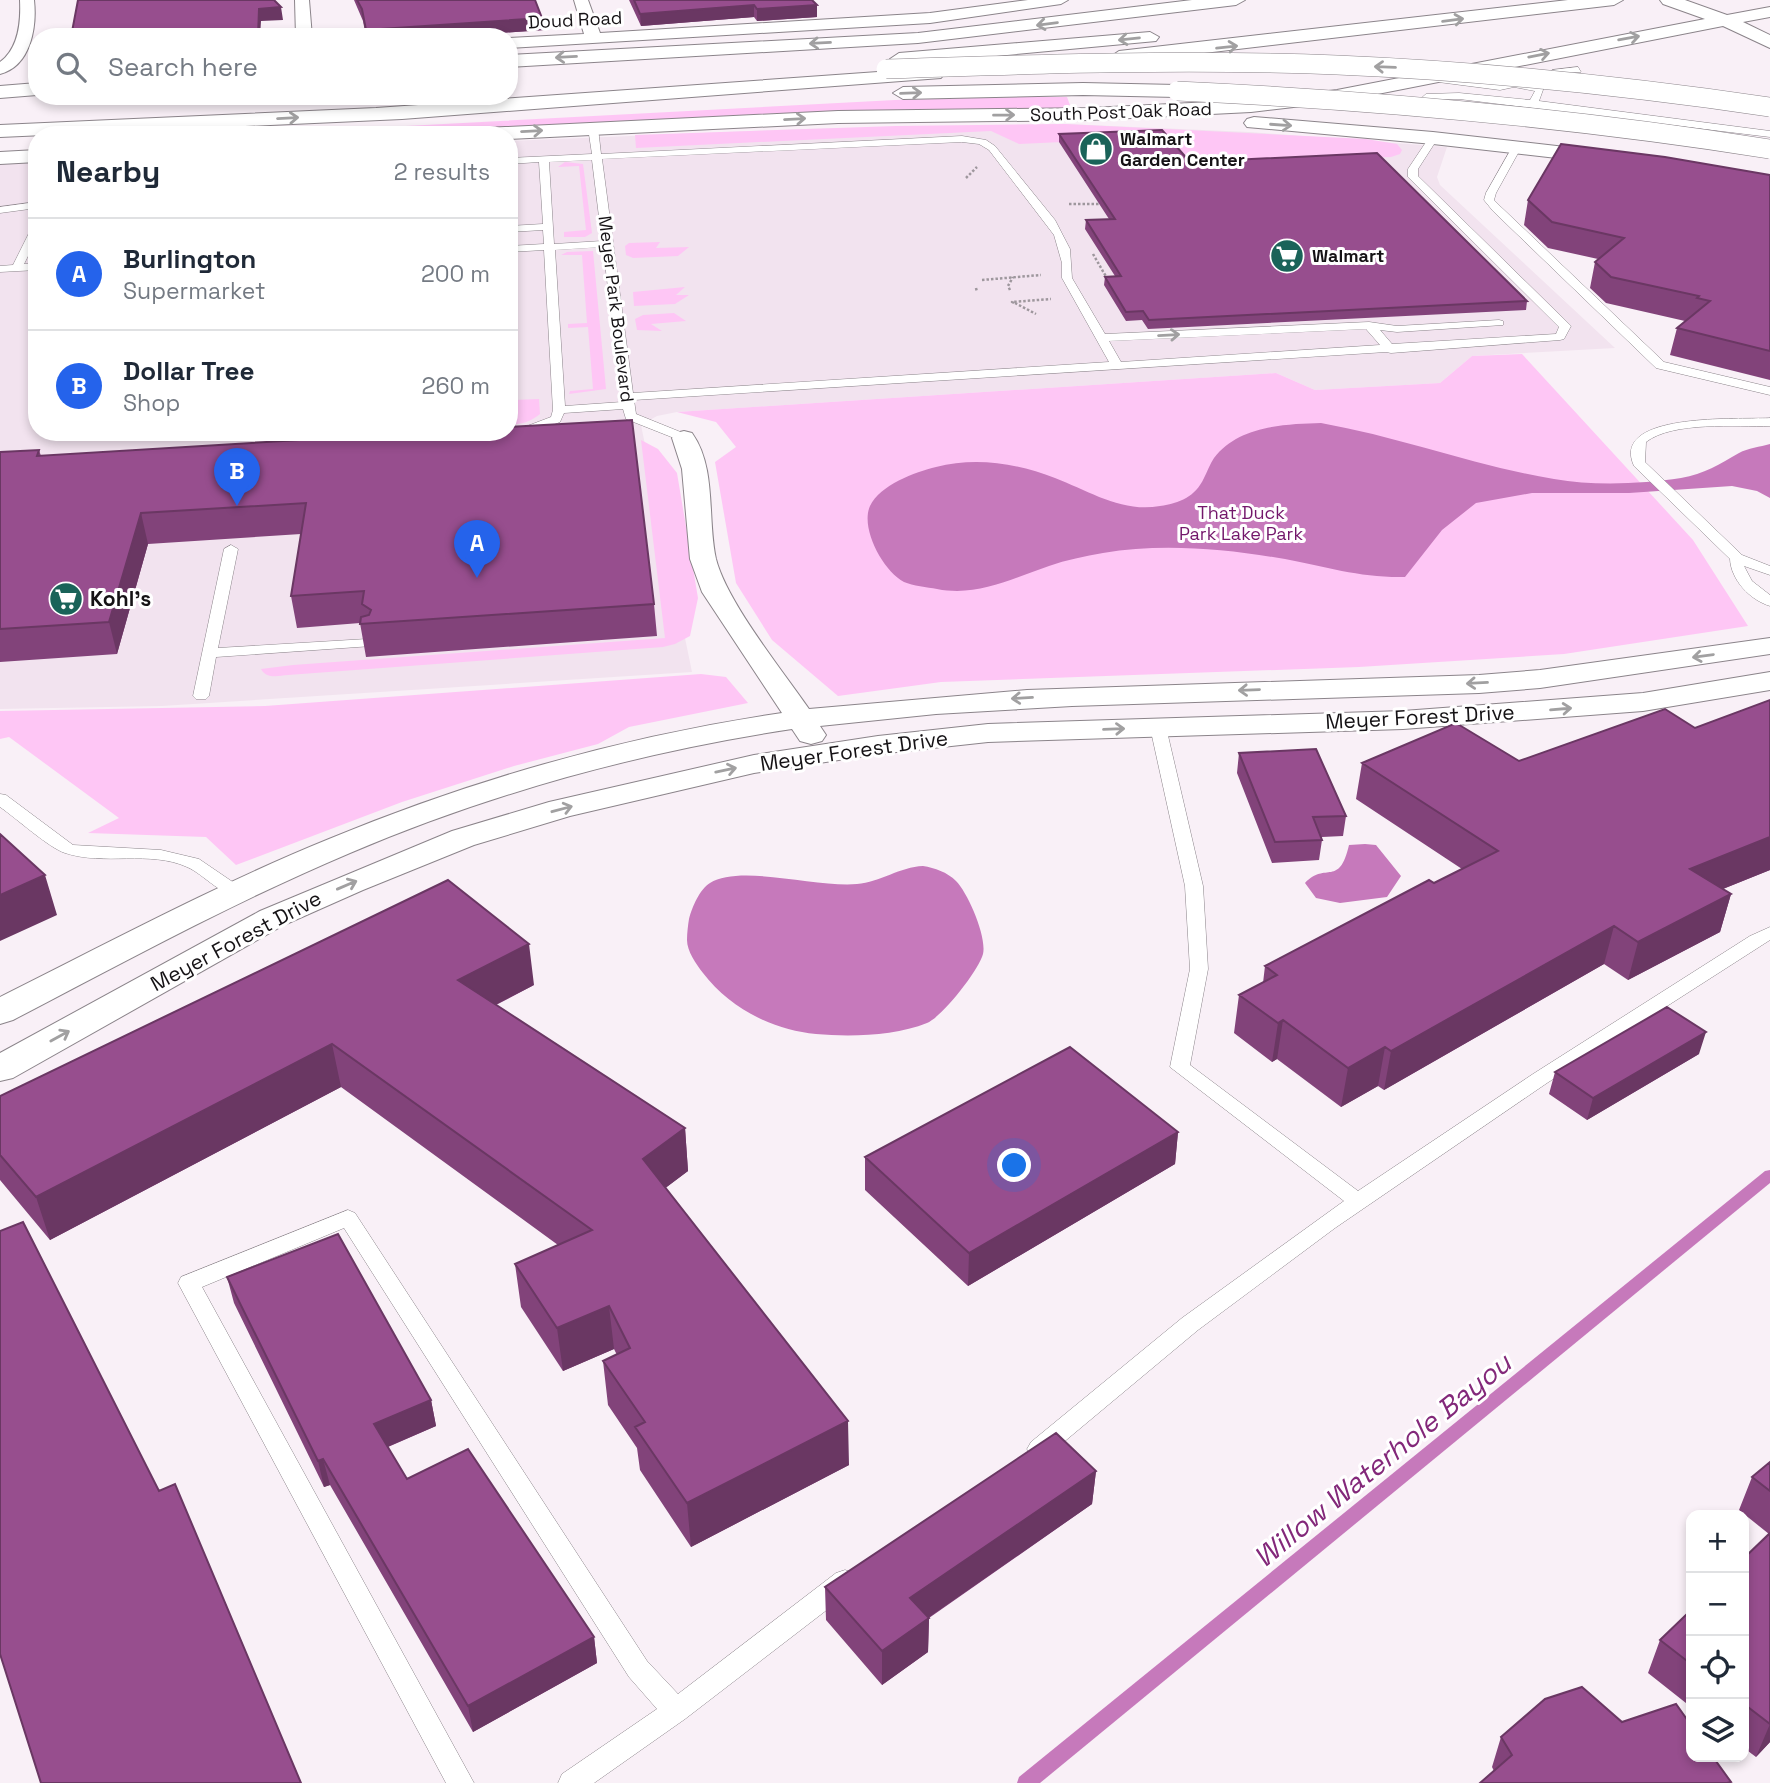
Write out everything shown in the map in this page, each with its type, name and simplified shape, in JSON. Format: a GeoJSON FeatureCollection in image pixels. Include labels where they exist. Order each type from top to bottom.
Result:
{"type":"FeatureCollection","features":[{"type":"Feature","properties":{"kind":"main road"},"geometry":{"type":"LineString","coordinates":[[518,60],[918,38],[1236,0]]}},
{"type":"Feature","properties":{"kind":"main road"},"geometry":{"type":"LineString","coordinates":[[518,87],[1117,40],[1465,0]]}},
{"type":"Feature","properties":{"kind":"main road"},"geometry":{"type":"LineString","coordinates":[[1669,0],[1724,20],[1770,42]]}},
{"type":"Feature","properties":{"kind":"main road"},"geometry":{"type":"LineString","coordinates":[[518,99],[757,88],[1044,65],[1201,50],[1605,1]]}},
{"type":"Feature","properties":{"kind":"main road","name":"South Post Oak Road"},"geometry":{"type":"LineString","coordinates":[[518,132],[838,117],[1091,114],[1251,106],[1337,96],[1770,12]]}},
{"type":"Feature","properties":{"kind":"main road"},"geometry":{"type":"LineString","coordinates":[[642,79],[886,69],[1195,63],[1400,68],[1574,82],[1770,107]]}},
{"type":"Feature","properties":{"kind":"main road"},"geometry":{"type":"LineString","coordinates":[[0,92],[28,90]]}},
{"type":"Feature","properties":{"kind":"main road"},"geometry":{"type":"LineString","coordinates":[[518,101],[981,90],[1177,91],[1475,110],[1768,138]]}},
{"type":"Feature","properties":{"kind":"main road"},"geometry":{"type":"LineString","coordinates":[[0,115],[372,105]]}},
{"type":"Feature","properties":{"kind":"main road"},"geometry":{"type":"LineString","coordinates":[[72,126],[372,105]]}},
{"type":"Feature","properties":{"kind":"main road"},"geometry":{"type":"LineString","coordinates":[[1091,114],[1284,125],[1517,146],[1633,161]]}},
{"type":"Feature","properties":{"kind":"main road"},"geometry":{"type":"LineString","coordinates":[[0,131],[28,129]]}},
{"type":"Feature","properties":{"kind":"main road"},"geometry":{"type":"LineString","coordinates":[[0,158],[28,156]]}},
{"type":"Feature","properties":{"kind":"street"},"geometry":{"type":"LineString","coordinates":[[0,69],[16,59],[27,26],[27,0]]}},
{"type":"Feature","properties":{"kind":"street"},"geometry":{"type":"LineString","coordinates":[[302,0],[304,28]]}},
{"type":"Feature","properties":{"kind":"street"},"geometry":{"type":"LineString","coordinates":[[581,0],[594,39]]}},
{"type":"Feature","properties":{"kind":"street","name":"Doud Road"},"geometry":{"type":"LineString","coordinates":[[518,43],[594,39],[858,17],[930,18],[1061,0]]}},
{"type":"Feature","properties":{"kind":"street","name":"Meyer Park Boulevard"},"geometry":{"type":"LineString","coordinates":[[684,438],[694,469],[703,559],[716,592],[750,646],[802,719],[821,754]]}},
{"type":"Feature","properties":{"kind":"street","name":"Meyer Forest Drive"},"geometry":{"type":"LineString","coordinates":[[0,1012],[237,891],[370,832],[559,770],[648,748],[802,719],[983,701],[1479,684],[1552,677],[1770,646]]}},
{"type":"Feature","properties":{"kind":"street","name":"Meyer Forest Drive"},"geometry":{"type":"LineString","coordinates":[[0,1069],[272,918],[363,878],[487,831],[660,785],[754,764],[988,733],[1403,720],[1643,702],[1770,681]]}},
{"type":"Feature","properties":{"kind":"street"},"geometry":{"type":"LineString","coordinates":[[1147,694],[1158,727]]}},
{"type":"Feature","properties":{"kind":"street"},"geometry":{"type":"LineString","coordinates":[[237,891],[272,918]]}},
{"type":"Feature","properties":{"kind":"lane"},"geometry":{"type":"LineString","coordinates":[[1476,68],[1511,85]]}},
{"type":"Feature","properties":{"kind":"lane"},"geometry":{"type":"LineString","coordinates":[[1534,103],[1555,72],[1578,70]]}},
{"type":"Feature","properties":{"kind":"lane"},"geometry":{"type":"LineString","coordinates":[[1419,79],[1500,88],[1511,85],[1544,86],[1770,113]]}},
{"type":"Feature","properties":{"kind":"lane"},"geometry":{"type":"LineString","coordinates":[[1770,122],[1768,138],[1534,103],[1459,96],[1426,97],[1412,111],[1605,132],[1770,156]]}},
{"type":"Feature","properties":{"kind":"lane","name":"Meyer Park Boulevard"},"geometry":{"type":"LineString","coordinates":[[593,128],[630,416],[684,438]]}},
{"type":"Feature","properties":{"kind":"lane"},"geometry":{"type":"LineString","coordinates":[[559,410],[628,401],[1547,340],[1560,337],[1565,326],[1413,177],[1413,169],[1433,138]]}},
{"type":"Feature","properties":{"kind":"lane"},"geometry":{"type":"LineString","coordinates":[[518,160],[948,139],[977,140],[996,153],[1032,195],[1062,239],[1070,262],[1067,278],[1118,367]]}},
{"type":"Feature","properties":{"kind":"lane"},"geometry":{"type":"LineString","coordinates":[[1517,146],[1491,193],[1489,200],[1497,209],[1660,365],[1770,391]]}},
{"type":"Feature","properties":{"kind":"lane"},"geometry":{"type":"LineString","coordinates":[[518,432],[545,426],[556,419],[559,410],[544,159]]}},
{"type":"Feature","properties":{"kind":"lane"},"geometry":{"type":"LineString","coordinates":[[0,210],[28,206]]}},
{"type":"Feature","properties":{"kind":"lane"},"geometry":{"type":"LineString","coordinates":[[518,229],[549,227]]}},
{"type":"Feature","properties":{"kind":"lane"},"geometry":{"type":"LineString","coordinates":[[518,249],[608,244]]}},
{"type":"Feature","properties":{"kind":"lane"},"geometry":{"type":"LineString","coordinates":[[17,268],[28,245]]}},
{"type":"Feature","properties":{"kind":"lane"},"geometry":{"type":"LineString","coordinates":[[0,268],[28,266]]}},
{"type":"Feature","properties":{"kind":"lane"},"geometry":{"type":"LineString","coordinates":[[1101,338],[1369,325],[1397,329],[1499,323]]}},
{"type":"Feature","properties":{"kind":"lane"},"geometry":{"type":"LineString","coordinates":[[1369,325],[1391,350]]}},
{"type":"Feature","properties":{"kind":"lane"},"geometry":{"type":"LineString","coordinates":[[1770,422],[1681,426],[1650,433],[1637,447],[1639,463],[1737,558],[1770,570]]}},
{"type":"Feature","properties":{"kind":"lane"},"geometry":{"type":"LineString","coordinates":[[201,696],[231,548]]}},
{"type":"Feature","properties":{"kind":"lane"},"geometry":{"type":"LineString","coordinates":[[1737,558],[1736,569],[1744,582],[1770,602]]}},
{"type":"Feature","properties":{"kind":"lane"},"geometry":{"type":"LineString","coordinates":[[209,653],[367,643]]}},
{"type":"Feature","properties":{"kind":"lane"},"geometry":{"type":"LineString","coordinates":[[1158,727],[1194,886],[1199,969],[1180,1066],[1359,1202]]}},
{"type":"Feature","properties":{"kind":"lane"},"geometry":{"type":"LineString","coordinates":[[0,799],[68,849],[88,853],[161,855],[193,863],[237,891]]}},
{"type":"Feature","properties":{"kind":"lane"},"geometry":{"type":"LineString","coordinates":[[1022,1461],[1190,1325],[1359,1202],[1548,1072],[1770,933]]}},
{"type":"Feature","properties":{"kind":"lane"},"geometry":{"type":"LineString","coordinates":[[460,1783],[189,1283],[348,1218],[638,1669],[676,1711]]}},
{"type":"Feature","properties":{"kind":"lane"},"geometry":{"type":"LineString","coordinates":[[572,1783],[676,1711],[868,1565]]}},
{"type":"Feature","properties":{"kind":"path"},"geometry":{"type":"LineString","coordinates":[[966,178],[974,168]]}},
{"type":"Feature","properties":{"kind":"path"},"geometry":{"type":"LineString","coordinates":[[982,280],[1042,275]]}},
{"type":"Feature","properties":{"kind":"path"},"geometry":{"type":"LineString","coordinates":[[1010,290],[1008,286],[1013,277]]}},
{"type":"Feature","properties":{"kind":"path"},"geometry":{"type":"LineString","coordinates":[[1037,314],[1012,302],[1055,299]]}},
{"type":"Feature","properties":{"kind":"shaded area"},"geometry":{"type":"Polygon","coordinates":[[[1065,124],[1249,132],[1447,147],[1437,177],[1440,185],[1615,348],[1472,356],[1440,383],[1315,390],[1276,373],[677,412],[657,416],[641,425],[692,672],[162,706],[0,709],[0,164],[28,163],[28,441],[518,441],[518,141],[803,129],[1065,124]]]}},
{"type":"Feature","properties":{"kind":"shaded area"},"geometry":{"type":"Polygon","coordinates":[[[1321,423],[1525,473],[1585,483],[1634,483],[1681,478],[1718,465],[1743,451],[1770,444],[1770,498],[1757,491],[1732,486],[1629,493],[1532,493],[1476,503],[1442,530],[1405,577],[1359,574],[1240,552],[1148,548],[1076,558],[994,585],[966,591],[937,589],[904,582],[888,569],[881,559],[868,526],[870,506],[875,498],[890,486],[928,469],[966,462],[996,463],[1026,469],[1119,504],[1146,507],[1167,505],[1186,498],[1196,490],[1214,458],[1236,439],[1278,426],[1321,423]]]}},
{"type":"Feature","properties":{"kind":"shaded area"},"geometry":{"type":"Polygon","coordinates":[[[1349,845],[1376,845],[1401,876],[1387,897],[1340,903],[1316,898],[1305,883],[1319,874],[1331,872],[1341,866],[1349,845]]]}},
{"type":"Feature","properties":{"kind":"shaded area"},"geometry":{"type":"Polygon","coordinates":[[[923,866],[945,873],[961,887],[976,916],[983,946],[980,961],[967,981],[942,1012],[927,1023],[901,1031],[858,1035],[816,1034],[784,1028],[753,1015],[726,997],[703,973],[689,949],[688,924],[694,904],[706,886],[723,878],[760,876],[857,884],[923,866]]]}},
{"type":"Feature","properties":{"kind":"green space"},"geometry":{"type":"Polygon","coordinates":[[[1067,97],[1071,108],[784,113],[518,127],[406,126],[895,100],[1067,97]]]}},
{"type":"Feature","properties":{"kind":"green space"},"geometry":{"type":"Polygon","coordinates":[[[1065,124],[1366,139],[1397,144],[1402,150],[1400,154],[1391,157],[1194,165],[1170,137],[1019,144],[991,131],[636,148],[635,135],[896,126],[1065,124]]]}},
{"type":"Feature","properties":{"kind":"green space"},"geometry":{"type":"Polygon","coordinates":[[[565,162],[583,164],[592,233],[585,237],[564,237],[564,232],[586,230],[579,166],[558,167],[565,162]]]}},
{"type":"Feature","properties":{"kind":"green space"},"geometry":{"type":"Polygon","coordinates":[[[660,242],[656,248],[689,247],[678,256],[633,258],[626,255],[625,246],[629,243],[660,242]]]}},
{"type":"Feature","properties":{"kind":"green space"},"geometry":{"type":"Polygon","coordinates":[[[593,251],[606,389],[569,394],[570,391],[593,389],[588,327],[568,328],[568,324],[587,323],[582,255],[561,255],[567,252],[593,251]]]}},
{"type":"Feature","properties":{"kind":"green space"},"geometry":{"type":"Polygon","coordinates":[[[685,287],[676,295],[689,295],[675,304],[634,306],[633,292],[685,287]]]}},
{"type":"Feature","properties":{"kind":"green space"},"geometry":{"type":"Polygon","coordinates":[[[674,313],[686,321],[651,324],[662,331],[637,330],[635,319],[643,315],[674,313]]]}},
{"type":"Feature","properties":{"kind":"green space","name":"That Duck Park Lake Park"},"geometry":{"type":"Polygon","coordinates":[[[1522,354],[1693,540],[1748,626],[1564,654],[1359,667],[941,682],[838,696],[772,640],[736,583],[715,462],[736,447],[716,422],[677,412],[1276,373],[1315,390],[1440,383],[1472,356],[1522,354]]]}},
{"type":"Feature","properties":{"kind":"green space"},"geometry":{"type":"Polygon","coordinates":[[[539,399],[540,414],[518,423],[518,400],[539,399]]]}},
{"type":"Feature","properties":{"kind":"green space"},"geometry":{"type":"Polygon","coordinates":[[[641,440],[658,449],[677,473],[698,598],[690,636],[663,647],[276,676],[269,676],[261,669],[665,638],[641,440]]]}},
{"type":"Feature","properties":{"kind":"green space"},"geometry":{"type":"Polygon","coordinates":[[[701,674],[726,677],[748,703],[629,727],[598,744],[514,766],[402,802],[236,865],[206,837],[88,833],[119,818],[9,737],[0,739],[0,711],[265,706],[701,674]]]}},
{"type":"Feature","properties":{"kind":"building"},"geometry":{"type":"Polygon","coordinates":[[[78,0],[274,0],[281,7],[259,9],[258,28],[73,28],[78,0]]]}},
{"type":"Feature","properties":{"kind":"building"},"geometry":{"type":"Polygon","coordinates":[[[357,0],[535,0],[542,18],[366,28],[362,9],[357,0]]]}},
{"type":"Feature","properties":{"kind":"building"},"geometry":{"type":"Polygon","coordinates":[[[634,0],[812,0],[817,5],[757,9],[754,5],[640,14],[634,0]]]}},
{"type":"Feature","properties":{"kind":"building","name":"Walmart"},"geometry":{"type":"Polygon","coordinates":[[[1162,130],[1190,162],[1377,153],[1527,301],[1149,320],[1143,311],[1126,312],[1105,277],[1121,276],[1086,220],[1115,219],[1059,134],[1162,130]]]}},
{"type":"Feature","properties":{"kind":"building"},"geometry":{"type":"Polygon","coordinates":[[[1561,144],[1665,157],[1770,175],[1770,351],[1677,328],[1710,301],[1697,298],[1699,296],[1611,277],[1595,262],[1624,238],[1552,222],[1528,200],[1561,144]]]}},
{"type":"Feature","properties":{"kind":"building"},"geometry":{"type":"Polygon","coordinates":[[[632,420],[654,604],[360,624],[361,617],[369,615],[371,610],[362,604],[364,591],[291,596],[306,503],[141,513],[109,622],[0,629],[0,452],[39,450],[37,456],[283,441],[518,441],[518,426],[632,420]]]}},
{"type":"Feature","properties":{"kind":"building"},"geometry":{"type":"Polygon","coordinates":[[[1770,700],[1770,837],[1690,869],[1731,894],[1638,942],[1614,926],[1391,1051],[1385,1047],[1348,1068],[1283,1020],[1278,1023],[1239,995],[1277,975],[1265,966],[1429,880],[1434,883],[1498,851],[1362,763],[1456,723],[1519,761],[1665,709],[1695,728],[1770,700]]]}},
{"type":"Feature","properties":{"kind":"building"},"geometry":{"type":"Polygon","coordinates":[[[1316,749],[1346,816],[1313,817],[1322,840],[1275,842],[1239,753],[1316,749]]]}},
{"type":"Feature","properties":{"kind":"building"},"geometry":{"type":"Polygon","coordinates":[[[0,834],[45,875],[0,895],[0,834]]]}},
{"type":"Feature","properties":{"kind":"building"},"geometry":{"type":"Polygon","coordinates":[[[448,880],[529,944],[458,980],[685,1128],[643,1159],[848,1421],[687,1503],[635,1427],[645,1422],[603,1361],[630,1348],[609,1306],[557,1328],[515,1264],[592,1230],[332,1044],[36,1197],[0,1155],[0,1096],[448,880]]]}},
{"type":"Feature","properties":{"kind":"building"},"geometry":{"type":"Polygon","coordinates":[[[1667,1007],[1706,1032],[1593,1098],[1555,1072],[1667,1007]]]}},
{"type":"Feature","properties":{"kind":"building"},"geometry":{"type":"Polygon","coordinates":[[[1070,1047],[1178,1132],[969,1253],[865,1157],[1070,1047]]]}},
{"type":"Feature","properties":{"kind":"building"},"geometry":{"type":"Polygon","coordinates":[[[23,1222],[159,1491],[175,1484],[301,1783],[41,1783],[0,1654],[0,1231],[23,1222]]]}},
{"type":"Feature","properties":{"kind":"building"},"geometry":{"type":"Polygon","coordinates":[[[338,1234],[431,1400],[374,1424],[407,1479],[468,1449],[594,1637],[468,1706],[323,1459],[318,1461],[227,1277],[338,1234]]]}},
{"type":"Feature","properties":{"kind":"building"},"geometry":{"type":"Polygon","coordinates":[[[1056,1433],[1096,1471],[910,1598],[929,1618],[882,1651],[825,1587],[1056,1433]]]}},
{"type":"Feature","properties":{"kind":"building"},"geometry":{"type":"Polygon","coordinates":[[[1770,1462],[1770,1491],[1752,1477],[1770,1462]]]}},
{"type":"Feature","properties":{"kind":"building"},"geometry":{"type":"Polygon","coordinates":[[[1770,1533],[1770,1724],[1749,1708],[1749,1553],[1770,1533]]]}},
{"type":"Feature","properties":{"kind":"building"},"geometry":{"type":"Polygon","coordinates":[[[1686,1615],[1686,1660],[1660,1640],[1686,1615]]]}},
{"type":"Feature","properties":{"kind":"building"},"geometry":{"type":"Polygon","coordinates":[[[1582,1687],[1622,1722],[1676,1704],[1686,1718],[1686,1762],[1717,1762],[1731,1782],[1480,1783],[1512,1755],[1501,1737],[1545,1699],[1582,1687]]]}},
{"type":"Feature","properties":{"kind":"waterway","name":"Willow Waterhole Bayou"},"geometry":{"type":"LineString","coordinates":[[1026,1783],[1770,1175]]}},
{"type":"Feature","properties":{"kind":"place","name":"Walmart Garden Center"},"geometry":{"type":"Point","coordinates":[1096,149]}},
{"type":"Feature","properties":{"kind":"place","name":"Walmart"},"geometry":{"type":"Point","coordinates":[1287,256]}},
{"type":"Feature","properties":{"kind":"place","name":"Dollar Tree"},"geometry":{"type":"Point","coordinates":[237,506]}},
{"type":"Feature","properties":{"kind":"place","name":"Burlington"},"geometry":{"type":"Point","coordinates":[477,578]}},
{"type":"Feature","properties":{"kind":"place","name":"Kohl's"},"geometry":{"type":"Point","coordinates":[66,599]}}]}
